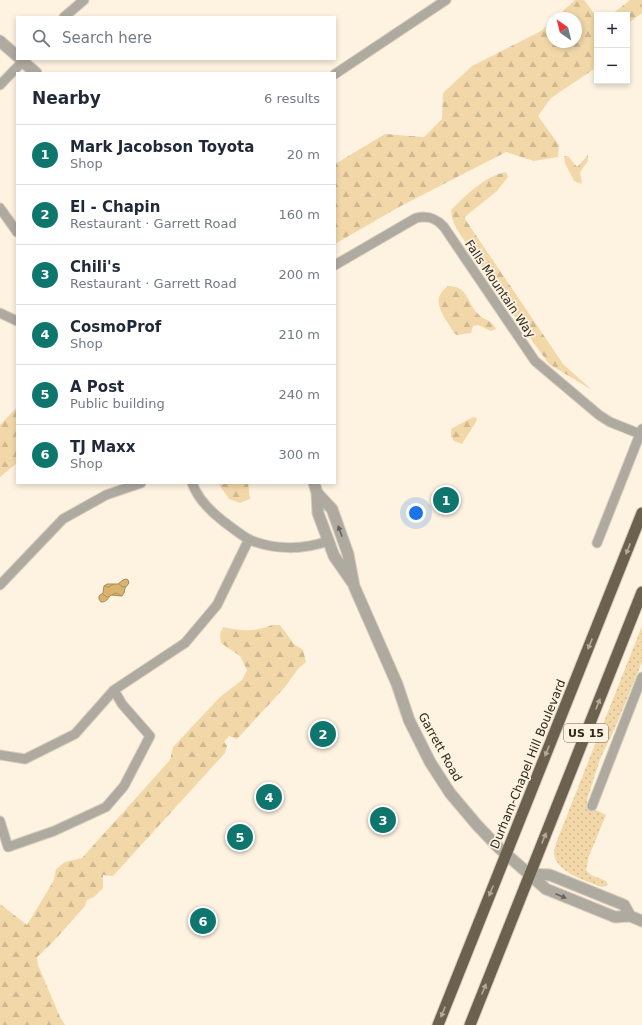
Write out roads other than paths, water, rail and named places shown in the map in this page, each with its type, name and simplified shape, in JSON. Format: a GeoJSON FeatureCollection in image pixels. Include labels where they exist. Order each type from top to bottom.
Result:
{"type":"FeatureCollection","features":[{"type":"Feature","properties":{"kind":"highway","name":"Durham-Chapel Hill Boulevard"},"geometry":{"type":"LineString","coordinates":[[438,1025],[642,513]]}},
{"type":"Feature","properties":{"kind":"highway","name":"US 15"},"geometry":{"type":"LineString","coordinates":[[470,1025],[642,592]]}},
{"type":"Feature","properties":{"kind":"street"},"geometry":{"type":"LineString","coordinates":[[65,16],[84,0]]}},
{"type":"Feature","properties":{"kind":"street"},"geometry":{"type":"LineString","coordinates":[[336,73],[446,0]]}},
{"type":"Feature","properties":{"kind":"street"},"geometry":{"type":"LineString","coordinates":[[0,41],[16,55]]}},
{"type":"Feature","properties":{"kind":"street"},"geometry":{"type":"LineString","coordinates":[[0,86],[20,60]]}},
{"type":"Feature","properties":{"kind":"street"},"geometry":{"type":"LineString","coordinates":[[22,60],[35,72]]}},
{"type":"Feature","properties":{"kind":"street"},"geometry":{"type":"LineString","coordinates":[[0,208],[16,231]]}},
{"type":"Feature","properties":{"kind":"street","name":"Falls Mountain Way"},"geometry":{"type":"LineString","coordinates":[[336,264],[416,218],[424,216],[437,220],[444,227],[535,361],[599,415],[610,422],[641,432]]}},
{"type":"Feature","properties":{"kind":"street"},"geometry":{"type":"LineString","coordinates":[[0,313],[16,321]]}},
{"type":"Feature","properties":{"kind":"street"},"geometry":{"type":"LineString","coordinates":[[597,543],[641,432]]}},
{"type":"Feature","properties":{"kind":"street"},"geometry":{"type":"LineString","coordinates":[[0,585],[63,519],[106,494],[138,484]]}},
{"type":"Feature","properties":{"kind":"street"},"geometry":{"type":"LineString","coordinates":[[192,484],[195,491],[214,514],[249,539],[264,544],[295,548],[309,547],[328,541]]}},
{"type":"Feature","properties":{"kind":"street","name":"Garrett Road"},"geometry":{"type":"LineString","coordinates":[[316,488],[318,513],[334,556],[354,586],[397,684],[409,720],[430,762],[450,793],[487,836],[506,855],[546,889],[614,918],[630,916],[642,921]]}},
{"type":"Feature","properties":{"kind":"street","name":"Garrett Road"},"geometry":{"type":"LineString","coordinates":[[316,488],[332,509],[348,554],[354,586]]}},
{"type":"Feature","properties":{"kind":"street"},"geometry":{"type":"LineString","coordinates":[[0,755],[25,759],[75,734],[114,690],[185,643],[217,605],[249,539]]}},
{"type":"Feature","properties":{"kind":"street"},"geometry":{"type":"LineString","coordinates":[[592,806],[642,677]]}},
{"type":"Feature","properties":{"kind":"street"},"geometry":{"type":"LineString","coordinates":[[0,822],[8,847],[54,831],[106,807],[124,786],[150,736],[122,704],[114,690]]}},
{"type":"Feature","properties":{"kind":"street","name":"Garrett Road"},"geometry":{"type":"LineString","coordinates":[[530,874],[550,875],[619,902],[624,905],[630,916]]}},
{"type":"Feature","properties":{"kind":"water"},"geometry":{"type":"Polygon","coordinates":[[[126,579],[129,583],[122,596],[111,595],[106,601],[101,602],[99,596],[103,593],[104,586],[107,584],[118,584],[126,579]]]}},
{"type":"Feature","properties":{"kind":"place","name":"Mark Jacobson Toyota"},"geometry":{"type":"Point","coordinates":[446,500]}},
{"type":"Feature","properties":{"kind":"place","name":"El - Chapin"},"geometry":{"type":"Point","coordinates":[323,734]}},
{"type":"Feature","properties":{"kind":"place","name":"CosmoProf"},"geometry":{"type":"Point","coordinates":[269,797]}},
{"type":"Feature","properties":{"kind":"place","name":"Chili's"},"geometry":{"type":"Point","coordinates":[383,820]}},
{"type":"Feature","properties":{"kind":"place","name":"A Post"},"geometry":{"type":"Point","coordinates":[240,837]}},
{"type":"Feature","properties":{"kind":"place","name":"TJ Maxx"},"geometry":{"type":"Point","coordinates":[203,921]}}]}
